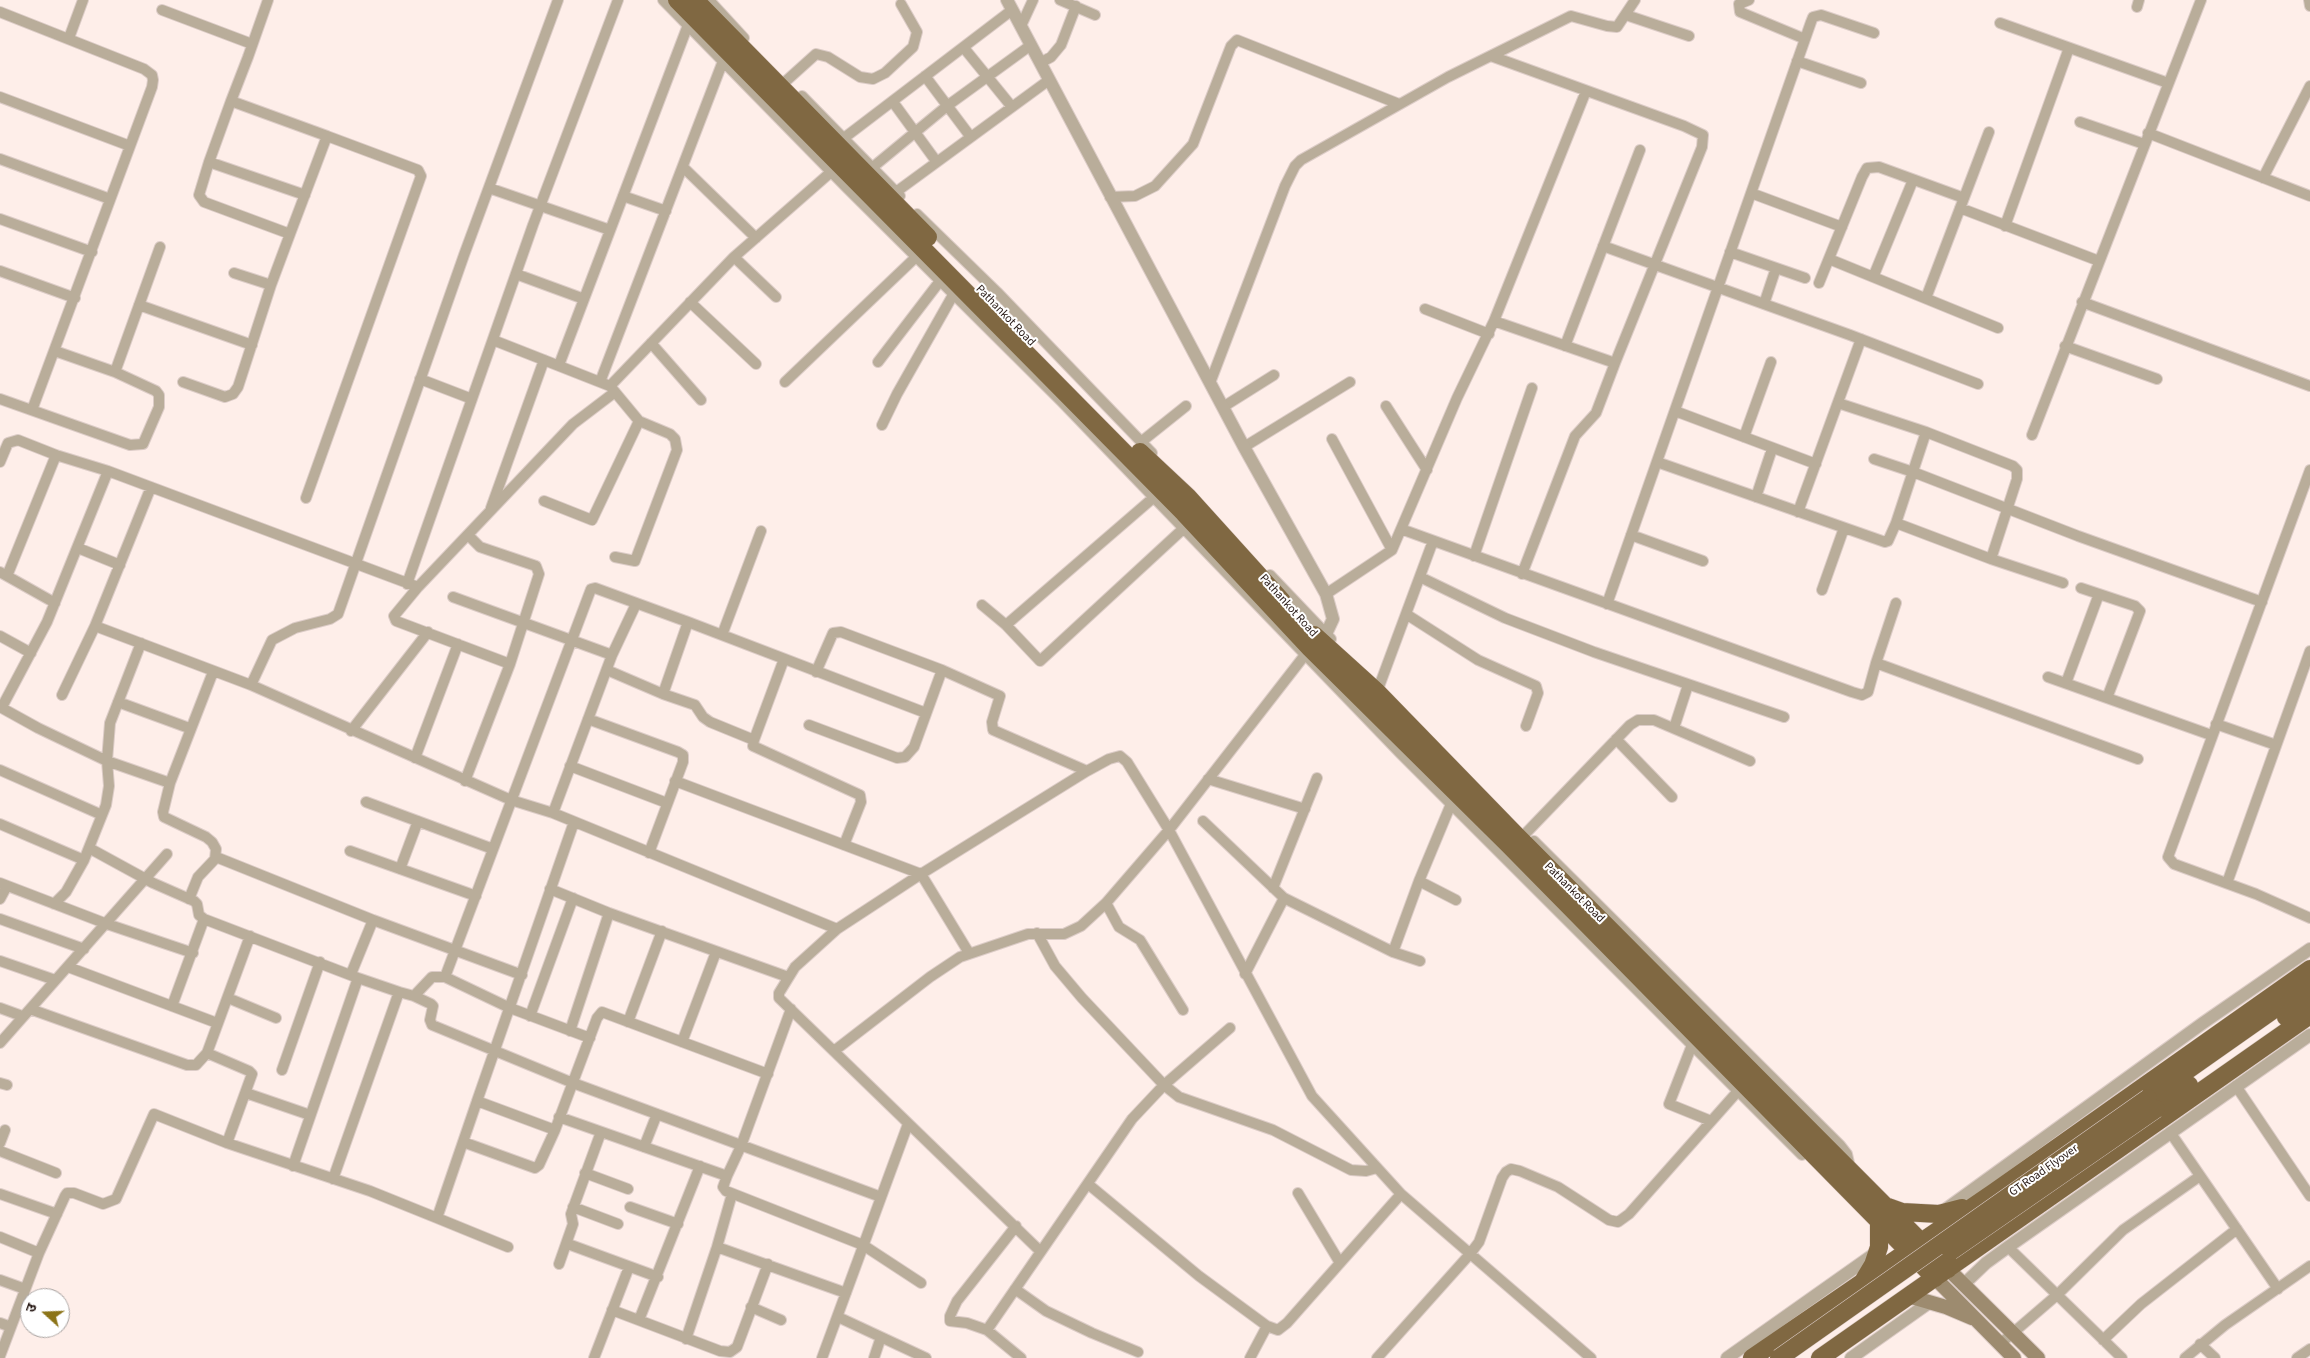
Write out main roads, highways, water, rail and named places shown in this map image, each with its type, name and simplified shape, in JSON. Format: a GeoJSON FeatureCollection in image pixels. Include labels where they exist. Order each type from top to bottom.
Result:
{"type":"FeatureCollection","features":[{"type":"Feature","properties":{"kind":"highway"},"geometry":{"type":"LineString","coordinates":[[677,0],[1315,644],[1515,851],[1941,1273]]}},
{"type":"Feature","properties":{"kind":"highway","name":"Pathankot Road"},"geometry":{"type":"LineString","coordinates":[[695,0],[1067,380],[1188,497],[1315,644],[1378,689],[1514,834],[1851,1171],[1882,1214]]}},
{"type":"Feature","properties":{"kind":"highway"},"geometry":{"type":"LineString","coordinates":[[1752,1358],[1977,1203],[2310,968]]}},
{"type":"Feature","properties":{"kind":"highway","name":"GT Road Flyover"},"geometry":{"type":"LineString","coordinates":[[1799,1358],[2152,1103],[2310,984]]}},
{"type":"Feature","properties":{"kind":"highway","name":"GT Road Flyover"},"geometry":{"type":"LineString","coordinates":[[1778,1358],[2152,1103],[2310,1000]]}},
{"type":"Feature","properties":{"kind":"highway"},"geometry":{"type":"LineString","coordinates":[[1820,1358],[2310,1015]]}},
{"type":"Feature","properties":{"kind":"highway"},"geometry":{"type":"LineString","coordinates":[[1882,1214],[1902,1212],[1939,1214],[1977,1203]]}},
{"type":"Feature","properties":{"kind":"highway"},"geometry":{"type":"LineString","coordinates":[[1862,1282],[1873,1265],[1877,1252],[1882,1214]]}},
{"type":"Feature","properties":{"kind":"main road"},"geometry":{"type":"LineString","coordinates":[[1941,1273],[1963,1285],[2038,1358]]}},
{"type":"Feature","properties":{"kind":"main road"},"geometry":{"type":"LineString","coordinates":[[1941,1273],[1977,1320],[2014,1358]]}},
{"type":"Feature","properties":{"kind":"main road"},"geometry":{"type":"LineString","coordinates":[[1908,1296],[1930,1302],[1977,1320]]}}]}
